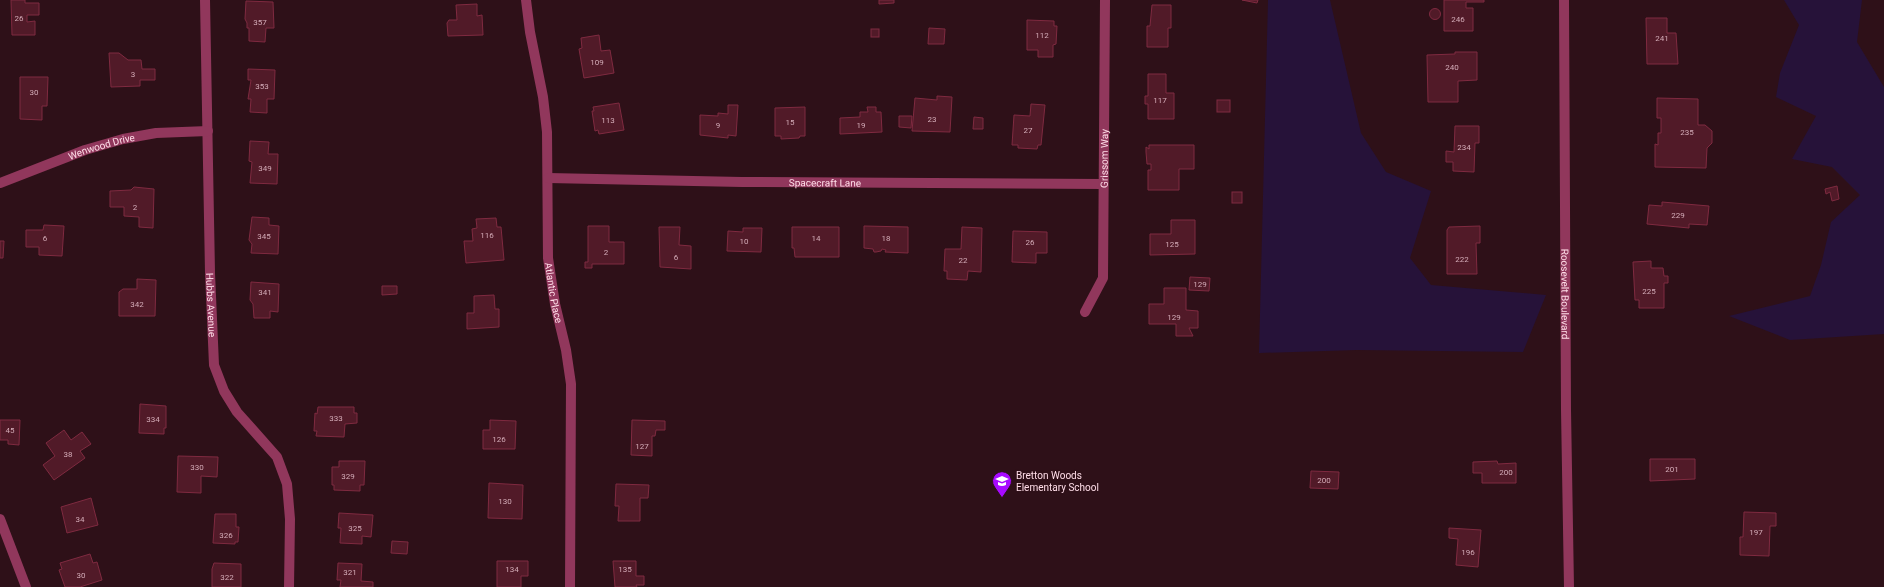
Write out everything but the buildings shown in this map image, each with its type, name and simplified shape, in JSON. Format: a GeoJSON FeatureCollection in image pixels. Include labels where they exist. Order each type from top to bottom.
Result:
{"type":"FeatureCollection","features":[{"type":"Feature","properties":{"kind":"street","name":"Hubbs Avenue"},"geometry":{"type":"LineString","coordinates":[[205,0],[210,273],[214,365],[224,391],[237,412],[277,456],[287,484],[290,519],[289,587]]}},
{"type":"Feature","properties":{"kind":"street","name":"Atlantic Place"},"geometry":{"type":"LineString","coordinates":[[526,0],[530,32],[544,97],[547,132],[548,258],[555,304],[566,350],[571,384],[570,587]]}},
{"type":"Feature","properties":{"kind":"street","name":"Grissom Way"},"geometry":{"type":"LineString","coordinates":[[1085,312],[1102,278],[1105,0]]}},
{"type":"Feature","properties":{"kind":"street","name":"Roosevelt Boulevard"},"geometry":{"type":"LineString","coordinates":[[1564,0],[1566,410],[1569,587]]}},
{"type":"Feature","properties":{"kind":"street","name":"Wenwood Drive"},"geometry":{"type":"LineString","coordinates":[[0,183],[85,150],[123,139],[156,133],[208,131]]}},
{"type":"Feature","properties":{"kind":"street","name":"Spacecraft Lane"},"geometry":{"type":"LineString","coordinates":[[548,178],[742,182],[1103,184]]}},
{"type":"Feature","properties":{"kind":"street"},"geometry":{"type":"LineString","coordinates":[[0,519],[26,587]]}},
{"type":"Feature","properties":{"kind":"shaded area"},"geometry":{"type":"Polygon","coordinates":[[[1268,0],[1330,0],[1361,133],[1386,172],[1431,191],[1410,258],[1431,285],[1546,295],[1523,352],[1357,350],[1259,353],[1268,0]]]}},
{"type":"Feature","properties":{"kind":"shaded area"},"geometry":{"type":"Polygon","coordinates":[[[1784,0],[1862,0],[1857,42],[1884,87],[1884,334],[1790,340],[1729,316],[1810,296],[1821,265],[1831,222],[1860,195],[1832,167],[1792,159],[1816,116],[1776,97],[1780,73],[1799,25],[1784,0]]]}},
{"type":"Feature","properties":{"kind":"place","name":"Bretton Woods Elementary School"},"geometry":{"type":"Point","coordinates":[1002,498]}}]}
